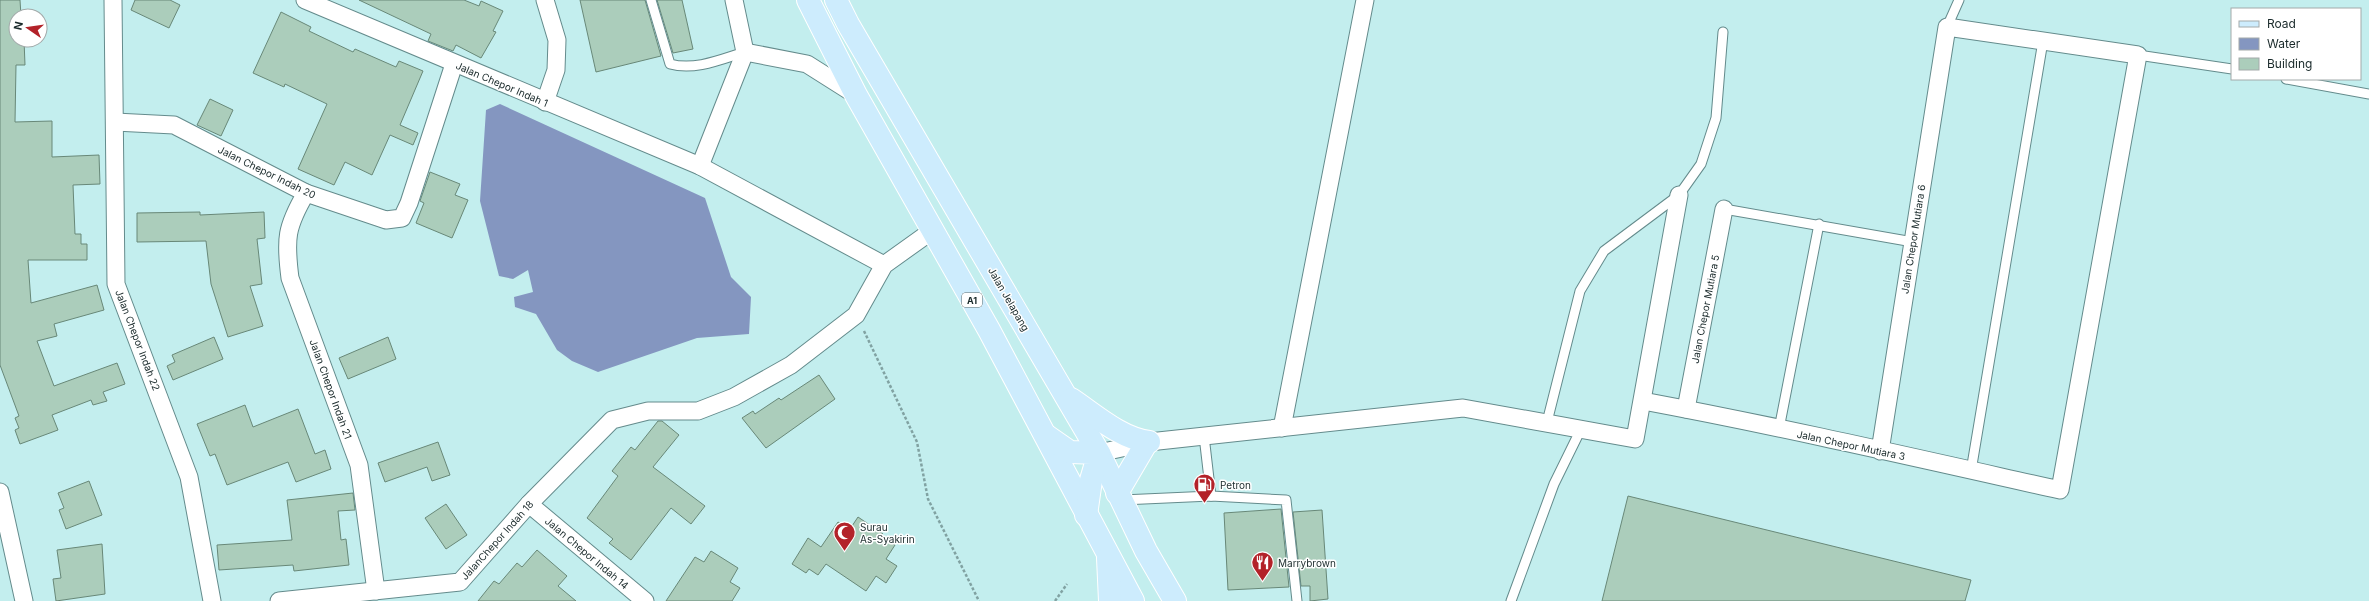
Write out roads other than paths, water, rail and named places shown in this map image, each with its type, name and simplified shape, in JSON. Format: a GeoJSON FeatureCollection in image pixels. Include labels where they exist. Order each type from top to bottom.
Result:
{"type":"FeatureCollection","features":[{"type":"Feature","properties":{"kind":"main road","name":"A1"},"geometry":{"type":"LineString","coordinates":[[808,0],[856,95],[933,230],[1046,436],[1086,515],[1133,601]]}},
{"type":"Feature","properties":{"kind":"main road","name":"Jalan Jelapang"},"geometry":{"type":"LineString","coordinates":[[836,0],[848,24],[1099,453],[1119,497],[1175,601]]}},
{"type":"Feature","properties":{"kind":"main road"},"geometry":{"type":"LineString","coordinates":[[1066,396],[1112,427],[1136,440],[1148,442],[1119,497]]}},
{"type":"Feature","properties":{"kind":"main road"},"geometry":{"type":"LineString","coordinates":[[1046,436],[1070,452],[1099,453],[1091,480],[1086,515]]}},
{"type":"Feature","properties":{"kind":"main road"},"geometry":{"type":"LineString","coordinates":[[1107,553],[1110,601]]}},
{"type":"Feature","properties":{"kind":"street","name":"Jalan Chepor Indah 22"},"geometry":{"type":"LineString","coordinates":[[113,0],[116,284],[189,477],[212,601]]}},
{"type":"Feature","properties":{"kind":"street","name":"Jalan Chepor Indah 1"},"geometry":{"type":"LineString","coordinates":[[305,0],[454,64],[700,166],[884,265]]}},
{"type":"Feature","properties":{"kind":"street"},"geometry":{"type":"LineString","coordinates":[[545,0],[557,40],[556,70],[545,102]]}},
{"type":"Feature","properties":{"kind":"street"},"geometry":{"type":"LineString","coordinates":[[700,166],[745,52],[734,0]]}},
{"type":"Feature","properties":{"kind":"street"},"geometry":{"type":"LineString","coordinates":[[1282,428],[1365,0]]}},
{"type":"Feature","properties":{"kind":"street"},"geometry":{"type":"LineString","coordinates":[[1947,27],[2138,55]]}},
{"type":"Feature","properties":{"kind":"street","name":"Jalan Chepor Mutiara 6"},"geometry":{"type":"LineString","coordinates":[[1880,452],[1947,27]]}},
{"type":"Feature","properties":{"kind":"street"},"geometry":{"type":"LineString","coordinates":[[745,52],[808,64],[856,95]]}},
{"type":"Feature","properties":{"kind":"street","name":"Jalan Chepor Mutiara 3"},"geometry":{"type":"LineString","coordinates":[[1643,401],[2060,490],[2138,55]]}},
{"type":"Feature","properties":{"kind":"street","name":"Jalan Chepor Indah 20"},"geometry":{"type":"LineString","coordinates":[[115,122],[174,125],[306,193],[386,220],[402,218],[409,203],[454,64]]}},
{"type":"Feature","properties":{"kind":"street","name":"Jalan Chepor Indah 21"},"geometry":{"type":"LineString","coordinates":[[306,193],[291,219],[286,249],[290,278],[359,465],[376,591]]}},
{"type":"Feature","properties":{"kind":"street"},"geometry":{"type":"LineString","coordinates":[[1099,453],[1148,442],[1463,408],[1635,438],[1643,401],[1679,196]]}},
{"type":"Feature","properties":{"kind":"street","name":"Jalan Chepor Mutiara 5"},"geometry":{"type":"LineString","coordinates":[[1686,409],[1724,209]]}},
{"type":"Feature","properties":{"kind":"street"},"geometry":{"type":"LineString","coordinates":[[884,265],[933,230]]}},
{"type":"Feature","properties":{"kind":"street","name":"JalanChepor Indah 18"},"geometry":{"type":"LineString","coordinates":[[279,601],[460,582],[530,504],[612,420],[648,411],[698,411],[734,397],[791,365],[856,315],[884,265]]}},
{"type":"Feature","properties":{"kind":"street"},"geometry":{"type":"LineString","coordinates":[[0,492],[24,601]]}},
{"type":"Feature","properties":{"kind":"street","name":"Jalan Chepor Indah 14"},"geometry":{"type":"LineString","coordinates":[[530,504],[645,601]]}},
{"type":"Feature","properties":{"kind":"lane"},"geometry":{"type":"LineString","coordinates":[[651,0],[670,64],[681,67],[704,64],[745,52]]}},
{"type":"Feature","properties":{"kind":"lane"},"geometry":{"type":"LineString","coordinates":[[1947,27],[1959,0]]}},
{"type":"Feature","properties":{"kind":"lane"},"geometry":{"type":"LineString","coordinates":[[1547,422],[1580,291],[1584,284],[1604,251],[1679,196],[1701,164],[1716,118],[1723,32]]}},
{"type":"Feature","properties":{"kind":"lane"},"geometry":{"type":"LineString","coordinates":[[1971,471],[2043,42]]}},
{"type":"Feature","properties":{"kind":"lane"},"geometry":{"type":"LineString","coordinates":[[2138,55],[2231,70]]}},
{"type":"Feature","properties":{"kind":"lane"},"geometry":{"type":"LineString","coordinates":[[2292,80],[2369,94]]}},
{"type":"Feature","properties":{"kind":"lane"},"geometry":{"type":"LineString","coordinates":[[1724,209],[1819,224],[1913,242]]}},
{"type":"Feature","properties":{"kind":"lane"},"geometry":{"type":"LineString","coordinates":[[1779,429],[1819,224]]}},
{"type":"Feature","properties":{"kind":"lane"},"geometry":{"type":"LineString","coordinates":[[1511,601],[1554,484],[1581,429]]}},
{"type":"Feature","properties":{"kind":"lane"},"geometry":{"type":"LineString","coordinates":[[1204,436],[1211,496]]}},
{"type":"Feature","properties":{"kind":"lane"},"geometry":{"type":"LineString","coordinates":[[1119,497],[1211,496],[1286,500],[1297,601]]}},
{"type":"Feature","properties":{"kind":"water"},"geometry":{"type":"Polygon","coordinates":[[[500,104],[705,198],[731,277],[751,297],[749,334],[697,338],[598,372],[572,361],[557,350],[536,314],[515,307],[514,297],[533,292],[528,270],[513,279],[499,276],[480,201],[486,110],[500,104]]]}},
{"type":"Feature","properties":{"kind":"place","name":"Petron"},"geometry":{"type":"Point","coordinates":[1204,504]}},
{"type":"Feature","properties":{"kind":"place","name":"Surau As-Syakirin"},"geometry":{"type":"Point","coordinates":[844,552]}},
{"type":"Feature","properties":{"kind":"place","name":"Marrybrown"},"geometry":{"type":"Point","coordinates":[1263,582]}}]}
